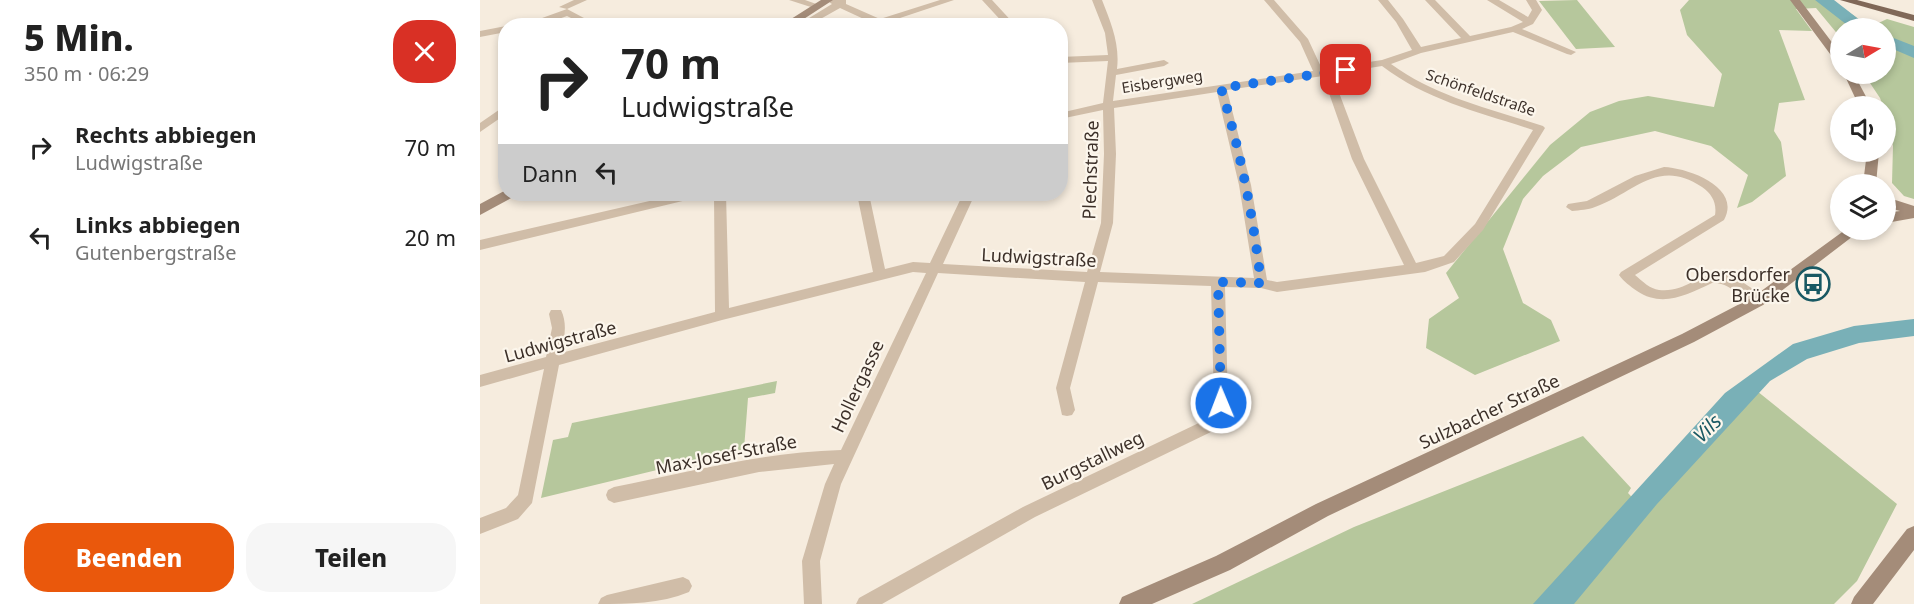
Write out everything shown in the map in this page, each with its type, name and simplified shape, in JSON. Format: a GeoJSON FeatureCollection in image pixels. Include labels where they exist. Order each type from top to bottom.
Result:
{"type":"FeatureCollection","features":[{"type":"Feature","properties":{"kind":"main road"},"geometry":{"type":"LineString","coordinates":[[1795,0],[1813,20],[1830,45]]}},
{"type":"Feature","properties":{"kind":"main road"},"geometry":{"type":"LineString","coordinates":[[1845,0],[1914,18]]}},
{"type":"Feature","properties":{"kind":"main road"},"geometry":{"type":"LineString","coordinates":[[798,18],[817,6],[836,1]]}},
{"type":"Feature","properties":{"kind":"main road"},"geometry":{"type":"LineString","coordinates":[[480,210],[498,200]]}},
{"type":"Feature","properties":{"kind":"main road"},"geometry":{"type":"LineString","coordinates":[[1896,210],[1914,212]]}},
{"type":"Feature","properties":{"kind":"main road","name":"Sulzbacher Straße"},"geometry":{"type":"LineString","coordinates":[[1129,604],[1223,563],[1322,510],[1688,338],[1758,301],[1840,240]]}},
{"type":"Feature","properties":{"kind":"main road"},"geometry":{"type":"LineString","coordinates":[[1861,604],[1914,535]]}},
{"type":"Feature","properties":{"kind":"street"},"geometry":{"type":"LineString","coordinates":[[550,18],[564,7],[582,0]]}},
{"type":"Feature","properties":{"kind":"street"},"geometry":{"type":"LineString","coordinates":[[794,0],[817,6]]}},
{"type":"Feature","properties":{"kind":"street"},"geometry":{"type":"LineString","coordinates":[[899,18],[949,0]]}},
{"type":"Feature","properties":{"kind":"street"},"geometry":{"type":"LineString","coordinates":[[987,0],[1004,18]]}},
{"type":"Feature","properties":{"kind":"street","name":"Plechstraße"},"geometry":{"type":"LineString","coordinates":[[1067,410],[1063,388],[1107,223],[1109,105],[1113,58],[1110,33],[1097,0]]}},
{"type":"Feature","properties":{"kind":"street"},"geometry":{"type":"LineString","coordinates":[[1269,0],[1305,41],[1323,74],[1358,159],[1412,269]]}},
{"type":"Feature","properties":{"kind":"street"},"geometry":{"type":"LineString","coordinates":[[1383,0],[1400,21],[1418,51]]}},
{"type":"Feature","properties":{"kind":"street"},"geometry":{"type":"LineString","coordinates":[[1430,0],[1467,39]]}},
{"type":"Feature","properties":{"kind":"street"},"geometry":{"type":"LineString","coordinates":[[1492,0],[1530,22],[1537,10],[1531,0]]}},
{"type":"Feature","properties":{"kind":"street"},"geometry":{"type":"LineString","coordinates":[[812,18],[836,1],[874,18]]}},
{"type":"Feature","properties":{"kind":"street"},"geometry":{"type":"LineString","coordinates":[[564,7],[582,18]]}},
{"type":"Feature","properties":{"kind":"street","name":"Eisbergweg"},"geometry":{"type":"LineString","coordinates":[[1068,114],[1109,105],[1384,63],[1418,51],[1514,29],[1530,22]]}},
{"type":"Feature","properties":{"kind":"street"},"geometry":{"type":"LineString","coordinates":[[1514,29],[1571,52]]}},
{"type":"Feature","properties":{"kind":"street"},"geometry":{"type":"LineString","coordinates":[[480,34],[498,31]]}},
{"type":"Feature","properties":{"kind":"street"},"geometry":{"type":"LineString","coordinates":[[1068,60],[1113,58]]}},
{"type":"Feature","properties":{"kind":"street"},"geometry":{"type":"LineString","coordinates":[[1111,73],[1164,63]]}},
{"type":"Feature","properties":{"kind":"street","name":"Schönfeldstraße"},"geometry":{"type":"LineString","coordinates":[[1384,63],[1408,81],[1437,95],[1539,128]]}},
{"type":"Feature","properties":{"kind":"street"},"geometry":{"type":"LineString","coordinates":[[1221,88],[1239,145],[1248,190],[1261,283]]}},
{"type":"Feature","properties":{"kind":"street"},"geometry":{"type":"LineString","coordinates":[[480,129],[498,114]]}},
{"type":"Feature","properties":{"kind":"street","name":"Ludwigstraße"},"geometry":{"type":"LineString","coordinates":[[480,381],[722,315],[913,267],[934,270],[1261,283],[1277,286],[1425,267],[1449,259],[1479,227],[1539,128]]}},
{"type":"Feature","properties":{"kind":"street"},"geometry":{"type":"LineString","coordinates":[[1572,207],[1589,205],[1659,170],[1686,174],[1700,180],[1718,196],[1722,205],[1720,217],[1626,275],[1647,293],[1662,296],[1709,279],[1720,278],[1737,286],[1758,301]]}},
{"type":"Feature","properties":{"kind":"street"},"geometry":{"type":"LineString","coordinates":[[480,245],[665,201]]}},
{"type":"Feature","properties":{"kind":"street"},"geometry":{"type":"LineString","coordinates":[[720,201],[722,315]]}},
{"type":"Feature","properties":{"kind":"street"},"geometry":{"type":"LineString","coordinates":[[864,201],[880,274]]}},
{"type":"Feature","properties":{"kind":"street","name":"Hollergasse"},"geometry":{"type":"LineString","coordinates":[[813,604],[811,561],[833,484],[966,201]]}},
{"type":"Feature","properties":{"kind":"street","name":"Burgstallweg"},"geometry":{"type":"LineString","coordinates":[[865,604],[1029,512],[1208,426],[1221,403],[1218,282]]}},
{"type":"Feature","properties":{"kind":"street"},"geometry":{"type":"LineString","coordinates":[[480,526],[506,518],[520,509],[526,498],[559,328],[556,314]]}},
{"type":"Feature","properties":{"kind":"street","name":"Max-Josef-Straße"},"geometry":{"type":"LineString","coordinates":[[614,495],[769,464],[818,456],[845,457]]}},
{"type":"Feature","properties":{"kind":"street"},"geometry":{"type":"LineString","coordinates":[[607,604],[683,586]]}},
{"type":"Feature","properties":{"kind":"green space"},"geometry":{"type":"Polygon","coordinates":[[[1577,0],[1615,47],[1576,49],[1539,1],[1577,0]]]}},
{"type":"Feature","properties":{"kind":"green space"},"geometry":{"type":"Polygon","coordinates":[[[1689,0],[1819,0],[1843,8],[1857,18],[1830,18],[1830,25],[1816,8],[1796,9],[1812,31],[1779,30],[1805,100],[1779,103],[1774,131],[1781,142],[1786,176],[1752,202],[1737,208],[1748,175],[1711,146],[1655,131],[1581,147],[1543,176],[1523,199],[1503,249],[1523,303],[1551,320],[1560,341],[1475,375],[1426,348],[1429,319],[1459,298],[1446,273],[1550,145],[1590,112],[1619,101],[1648,96],[1714,107],[1722,74],[1687,35],[1680,10],[1689,0]]]}},
{"type":"Feature","properties":{"kind":"green space"},"geometry":{"type":"Polygon","coordinates":[[[1896,22],[1914,27],[1914,199],[1904,196],[1896,187],[1896,174],[1892,174],[1893,162],[1896,162],[1896,96],[1879,96],[1871,84],[1896,84],[1896,22]]]}},
{"type":"Feature","properties":{"kind":"green space"},"geometry":{"type":"Polygon","coordinates":[[[777,381],[775,393],[748,398],[744,449],[541,498],[553,440],[568,437],[572,423],[777,381]]]}},
{"type":"Feature","properties":{"kind":"green space"},"geometry":{"type":"Polygon","coordinates":[[[1752,387],[1897,504],[1857,581],[1834,604],[1192,604],[1354,527],[1583,436],[1631,488],[1628,493],[1645,511],[1752,387]]]}},
{"type":"Feature","properties":{"kind":"water"},"geometry":{"type":"Polygon","coordinates":[[[1914,319],[1914,336],[1859,343],[1807,359],[1770,381],[1657,504],[1574,604],[1533,604],[1725,393],[1793,344],[1854,326],[1914,319]]]}},
{"type":"Feature","properties":{"kind":"waterway","name":"Vils"},"geometry":{"type":"LineString","coordinates":[[1823,0],[1847,18]]}},
{"type":"Feature","properties":{"kind":"waterway","name":"Vils"},"geometry":{"type":"LineString","coordinates":[[1896,45],[1914,53]]}},
{"type":"Feature","properties":{"kind":"place","name":"Obersdorfer Brücke"},"geometry":{"type":"Point","coordinates":[1813,284]}},
{"type":"Feature","properties":{"kind":"route"},"geometry":{"type":"LineString","coordinates":[[1221,403],[1218,282],[1261,283],[1250,201],[1239,145],[1221,88],[1346,70]]}}]}
